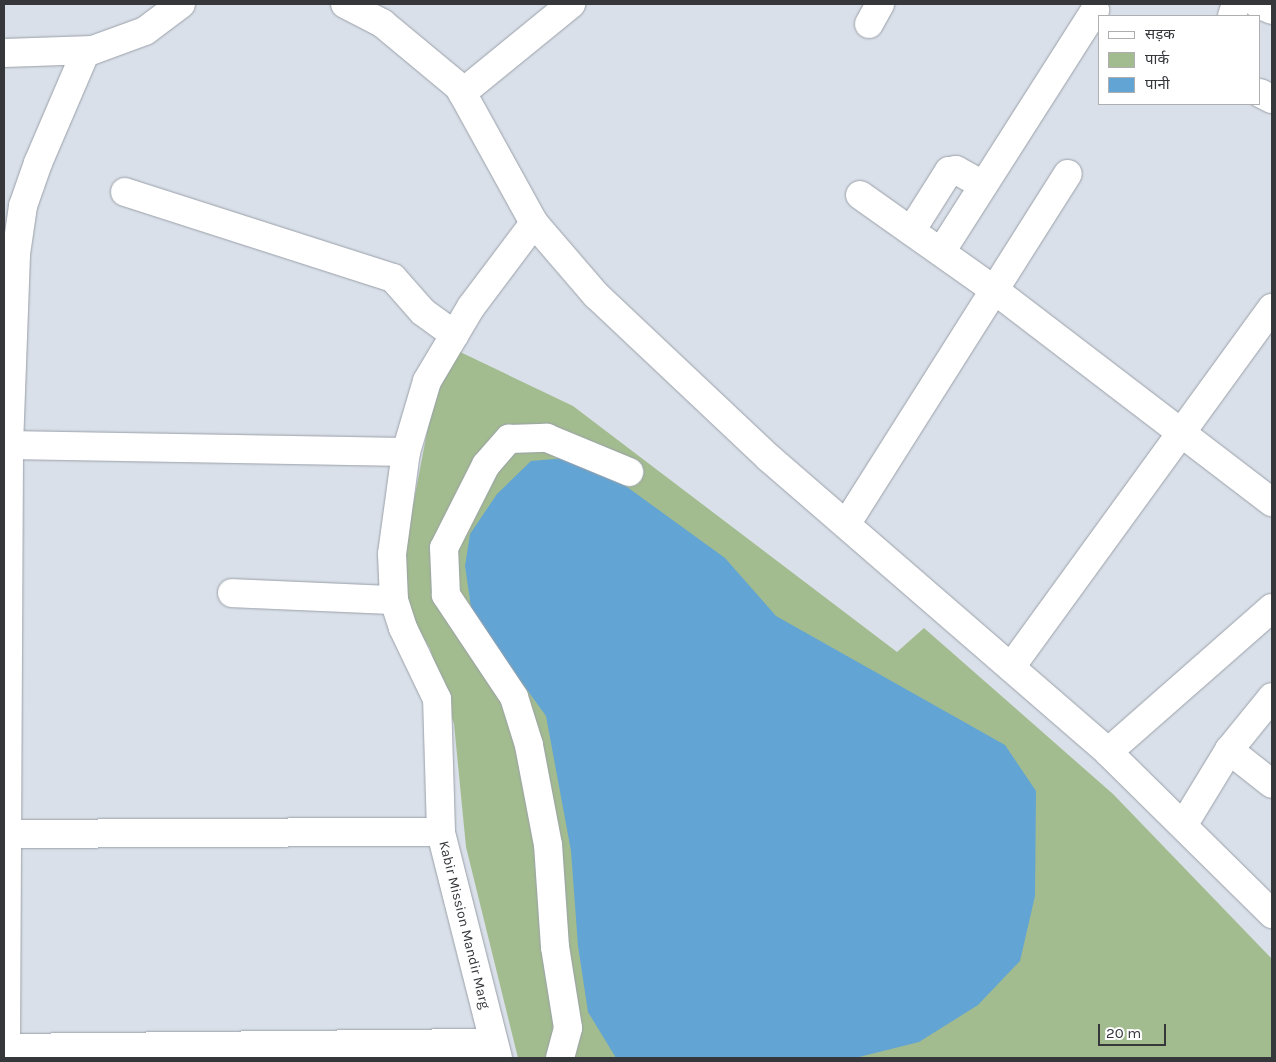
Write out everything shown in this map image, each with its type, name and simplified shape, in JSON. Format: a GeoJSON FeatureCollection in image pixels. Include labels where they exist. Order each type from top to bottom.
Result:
{"type":"FeatureCollection","features":[{"type":"Feature","properties":{"kind":"street"},"geometry":{"type":"LineString","coordinates":[[4,53],[86,51],[146,31],[181,4]]}},
{"type":"Feature","properties":{"kind":"street"},"geometry":{"type":"LineString","coordinates":[[345,4],[382,23],[462,93],[534,222],[596,295],[769,458],[847,522],[1108,752],[1184,824],[1272,914]]}},
{"type":"Feature","properties":{"kind":"street"},"geometry":{"type":"LineString","coordinates":[[462,93],[571,4]]}},
{"type":"Feature","properties":{"kind":"street"},"geometry":{"type":"LineString","coordinates":[[1258,4],[1272,10]]}},
{"type":"Feature","properties":{"kind":"street"},"geometry":{"type":"LineString","coordinates":[[940,252],[1096,10]]}},
{"type":"Feature","properties":{"kind":"street"},"geometry":{"type":"LineString","coordinates":[[86,51],[23,206],[16,254],[6,446],[6,834],[14,1050],[241,1052],[495,1051]]}},
{"type":"Feature","properties":{"kind":"street"},"geometry":{"type":"LineString","coordinates":[[911,231],[949,171],[956,170],[983,185]]}},
{"type":"Feature","properties":{"kind":"street"},"geometry":{"type":"LineString","coordinates":[[847,522],[993,289],[1068,174]]}},
{"type":"Feature","properties":{"kind":"street"},"geometry":{"type":"LineString","coordinates":[[125,192],[393,278],[422,312],[455,335]]}},
{"type":"Feature","properties":{"kind":"street"},"geometry":{"type":"LineString","coordinates":[[860,195],[993,289],[1272,502]]}},
{"type":"Feature","properties":{"kind":"street","name":"Kabir Mission Mandir Marg"},"geometry":{"type":"LineString","coordinates":[[495,1051],[441,832],[437,699],[403,628],[394,600],[392,554],[406,452],[428,381],[455,335],[534,222]]}},
{"type":"Feature","properties":{"kind":"street"},"geometry":{"type":"LineString","coordinates":[[1011,667],[1184,435],[1272,308]]}},
{"type":"Feature","properties":{"kind":"street"},"geometry":{"type":"LineString","coordinates":[[560,1058],[568,1028],[555,947],[548,845],[529,745],[514,697],[446,595],[444,548],[486,466],[509,439],[547,438],[629,472]]}},
{"type":"Feature","properties":{"kind":"street"},"geometry":{"type":"LineString","coordinates":[[6,446],[406,452]]}},
{"type":"Feature","properties":{"kind":"street"},"geometry":{"type":"LineString","coordinates":[[232,593],[394,600]]}},
{"type":"Feature","properties":{"kind":"street"},"geometry":{"type":"LineString","coordinates":[[1108,752],[1272,608]]}},
{"type":"Feature","properties":{"kind":"street"},"geometry":{"type":"LineString","coordinates":[[1184,824],[1229,750],[1272,697]]}},
{"type":"Feature","properties":{"kind":"street"},"geometry":{"type":"LineString","coordinates":[[1229,750],[1272,784]]}},
{"type":"Feature","properties":{"kind":"street"},"geometry":{"type":"LineString","coordinates":[[6,834],[441,832]]}},
{"type":"Feature","properties":{"kind":"green space"},"geometry":{"type":"Polygon","coordinates":[[[456,350],[573,406],[897,652],[924,628],[1113,794],[1272,959],[1272,1058],[518,1058],[466,847],[454,724],[430,649],[407,609],[406,542],[434,396],[456,350]]]}},
{"type":"Feature","properties":{"kind":"water"},"geometry":{"type":"Polygon","coordinates":[[[566,458],[616,479],[725,558],[776,616],[1005,745],[1036,791],[1035,896],[1020,961],[978,1005],[919,1042],[855,1058],[616,1058],[588,1012],[578,946],[571,851],[546,716],[472,614],[465,566],[470,534],[497,494],[531,461],[566,458]]]}}]}
